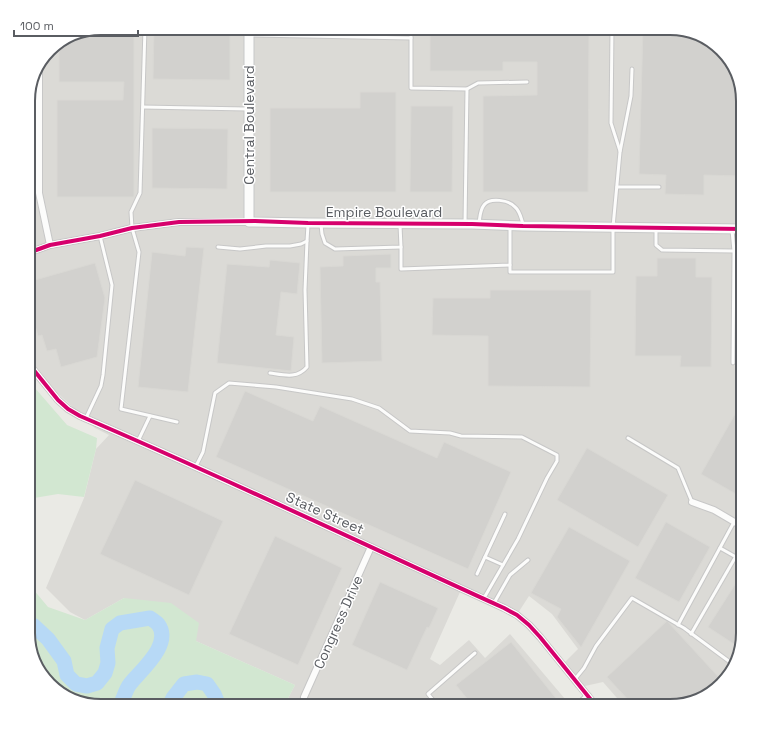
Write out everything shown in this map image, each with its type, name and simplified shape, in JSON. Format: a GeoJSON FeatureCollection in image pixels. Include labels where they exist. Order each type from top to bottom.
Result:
{"type":"FeatureCollection","features":[{"type":"Feature","properties":{"kind":"street","name":"Central Boulevard"},"geometry":{"type":"LineString","coordinates":[[249,35],[249,222]]}},
{"type":"Feature","properties":{"kind":"street"},"geometry":{"type":"LineString","coordinates":[[39,79],[39,193],[50,245]]}},
{"type":"Feature","properties":{"kind":"street","name":"Empire Boulevard"},"geometry":{"type":"LineString","coordinates":[[35,250],[50,245],[100,236],[132,228],[179,222],[400,223],[736,229]]}},
{"type":"Feature","properties":{"kind":"street","name":"State Street"},"geometry":{"type":"LineString","coordinates":[[35,372],[58,400],[86,419],[196,466],[484,598],[517,615],[540,637],[590,699]]}},
{"type":"Feature","properties":{"kind":"street"},"geometry":{"type":"LineString","coordinates":[[692,502],[714,510],[734,522]]}},
{"type":"Feature","properties":{"kind":"street","name":"Congress Drive"},"geometry":{"type":"LineString","coordinates":[[304,697],[371,547]]}},
{"type":"Feature","properties":{"kind":"street"},"geometry":{"type":"LineString","coordinates":[[585,699],[588,696]]}},
{"type":"Feature","properties":{"kind":"lane"},"geometry":{"type":"LineString","coordinates":[[145,35],[140,193],[131,212],[132,228],[139,252],[121,409],[177,422]]}},
{"type":"Feature","properties":{"kind":"lane"},"geometry":{"type":"LineString","coordinates":[[342,35],[411,38],[411,88],[467,89],[478,83],[527,82]]}},
{"type":"Feature","properties":{"kind":"lane"},"geometry":{"type":"LineString","coordinates":[[612,35],[611,123],[620,152]]}},
{"type":"Feature","properties":{"kind":"lane"},"geometry":{"type":"LineString","coordinates":[[510,225],[510,272],[612,272],[613,227],[620,152],[631,96],[632,69]]}},
{"type":"Feature","properties":{"kind":"lane"},"geometry":{"type":"LineString","coordinates":[[465,224],[467,89]]}},
{"type":"Feature","properties":{"kind":"lane"},"geometry":{"type":"LineString","coordinates":[[143,106],[249,109]]}},
{"type":"Feature","properties":{"kind":"lane"},"geometry":{"type":"LineString","coordinates":[[617,187],[659,187]]}},
{"type":"Feature","properties":{"kind":"lane"},"geometry":{"type":"LineString","coordinates":[[479,224],[482,208],[485,203],[493,200],[500,200],[515,206],[520,213],[523,226]]}},
{"type":"Feature","properties":{"kind":"lane"},"geometry":{"type":"LineString","coordinates":[[270,373],[294,376],[301,373],[307,367],[305,290],[308,223]]}},
{"type":"Feature","properties":{"kind":"lane"},"geometry":{"type":"LineString","coordinates":[[321,223],[325,243],[335,248],[401,247]]}},
{"type":"Feature","properties":{"kind":"lane"},"geometry":{"type":"LineString","coordinates":[[400,223],[401,269],[510,265]]}},
{"type":"Feature","properties":{"kind":"lane"},"geometry":{"type":"LineString","coordinates":[[656,227],[656,244],[662,250],[734,251]]}},
{"type":"Feature","properties":{"kind":"lane"},"geometry":{"type":"LineString","coordinates":[[86,419],[103,375],[112,285],[100,236]]}},
{"type":"Feature","properties":{"kind":"lane"},"geometry":{"type":"LineString","coordinates":[[733,363],[734,251],[736,240]]}},
{"type":"Feature","properties":{"kind":"lane"},"geometry":{"type":"LineString","coordinates":[[218,247],[240,249],[266,246],[290,246],[301,244],[306,241]]}},
{"type":"Feature","properties":{"kind":"lane"},"geometry":{"type":"LineString","coordinates":[[196,466],[203,452],[215,393],[229,383],[276,387],[352,400],[379,408],[410,431],[450,433],[461,436],[522,437],[557,455],[557,461],[547,478],[518,539],[484,598]]}},
{"type":"Feature","properties":{"kind":"lane"},"geometry":{"type":"LineString","coordinates":[[138,441],[150,416]]}},
{"type":"Feature","properties":{"kind":"lane"},"geometry":{"type":"LineString","coordinates":[[628,438],[678,468],[692,502]]}},
{"type":"Feature","properties":{"kind":"lane"},"geometry":{"type":"LineString","coordinates":[[477,574],[506,514]]}},
{"type":"Feature","properties":{"kind":"lane"},"geometry":{"type":"LineString","coordinates":[[678,625],[734,522]]}},
{"type":"Feature","properties":{"kind":"lane"},"geometry":{"type":"LineString","coordinates":[[691,634],[736,557],[720,548]]}},
{"type":"Feature","properties":{"kind":"lane"},"geometry":{"type":"LineString","coordinates":[[485,557],[503,565]]}},
{"type":"Feature","properties":{"kind":"lane"},"geometry":{"type":"LineString","coordinates":[[494,603],[510,575],[528,560]]}},
{"type":"Feature","properties":{"kind":"lane"},"geometry":{"type":"LineString","coordinates":[[575,680],[584,668],[596,646],[632,598],[678,625],[729,661]]}},
{"type":"Feature","properties":{"kind":"lane"},"geometry":{"type":"LineString","coordinates":[[432,699],[428,694],[475,653]]}},
{"type":"Feature","properties":{"kind":"shaded area"},"geometry":{"type":"Polygon","coordinates":[[[101,35],[670,35],[683,36],[706,46],[717,54],[729,72],[734,84],[736,97],[736,633],[735,646],[725,669],[717,680],[695,694],[683,698],[670,699],[618,699],[603,682],[576,688],[560,667],[578,649],[552,614],[529,596],[516,616],[460,592],[430,659],[440,665],[469,640],[485,658],[510,634],[565,699],[288,699],[295,685],[196,641],[124,598],[85,620],[70,612],[46,588],[84,498],[96,449],[109,435],[95,428],[36,373],[35,97],[37,84],[42,72],[58,51],[68,44],[80,39],[101,35]]]}},
{"type":"Feature","properties":{"kind":"green space"},"geometry":{"type":"Polygon","coordinates":[[[35,388],[67,425],[97,438],[96,449],[84,497],[58,494],[35,498],[35,388]]]}},
{"type":"Feature","properties":{"kind":"green space"},"geometry":{"type":"Polygon","coordinates":[[[35,591],[48,607],[85,620],[124,598],[171,603],[199,623],[196,641],[295,685],[288,699],[101,699],[88,698],[76,694],[54,680],[40,658],[35,637],[35,591]]]}},
{"type":"Feature","properties":{"kind":"building"},"geometry":{"type":"Polygon","coordinates":[[[134,35],[134,197],[57,197],[57,100],[123,100],[124,82],[59,82],[59,50],[68,44],[93,36],[134,35]]]}},
{"type":"Feature","properties":{"kind":"building"},"geometry":{"type":"Polygon","coordinates":[[[154,35],[230,35],[230,80],[153,79],[154,35]]]}},
{"type":"Feature","properties":{"kind":"building"},"geometry":{"type":"Polygon","coordinates":[[[430,35],[589,35],[588,192],[483,192],[483,96],[537,95],[537,62],[503,62],[503,71],[430,71],[430,35]]]}},
{"type":"Feature","properties":{"kind":"building"},"geometry":{"type":"Polygon","coordinates":[[[643,35],[683,36],[695,40],[717,54],[729,72],[734,84],[736,97],[736,176],[704,175],[704,195],[665,194],[666,175],[639,174],[643,35]]]}},
{"type":"Feature","properties":{"kind":"building"},"geometry":{"type":"Polygon","coordinates":[[[360,92],[396,92],[396,192],[270,192],[270,108],[360,108],[360,92]]]}},
{"type":"Feature","properties":{"kind":"building"},"geometry":{"type":"Polygon","coordinates":[[[411,106],[453,106],[452,192],[410,192],[411,106]]]}},
{"type":"Feature","properties":{"kind":"building"},"geometry":{"type":"Polygon","coordinates":[[[152,128],[228,129],[227,189],[152,188],[152,128]]]}},
{"type":"Feature","properties":{"kind":"building"},"geometry":{"type":"Polygon","coordinates":[[[186,247],[204,248],[188,392],[138,387],[152,252],[185,256],[186,247]]]}},
{"type":"Feature","properties":{"kind":"building"},"geometry":{"type":"Polygon","coordinates":[[[391,254],[391,268],[376,268],[376,282],[380,282],[382,361],[322,363],[320,267],[343,266],[343,256],[391,254]]]}},
{"type":"Feature","properties":{"kind":"building"},"geometry":{"type":"Polygon","coordinates":[[[657,258],[696,258],[696,277],[712,277],[711,367],[680,367],[681,356],[635,356],[636,276],[657,276],[657,258]]]}},
{"type":"Feature","properties":{"kind":"building"},"geometry":{"type":"Polygon","coordinates":[[[270,260],[300,263],[297,294],[281,292],[276,335],[294,337],[291,371],[217,363],[227,264],[269,267],[270,260]]]}},
{"type":"Feature","properties":{"kind":"building"},"geometry":{"type":"Polygon","coordinates":[[[95,263],[105,298],[97,357],[61,367],[56,349],[47,351],[42,335],[38,336],[35,325],[35,280],[95,263]]]}},
{"type":"Feature","properties":{"kind":"building"},"geometry":{"type":"Polygon","coordinates":[[[490,290],[591,290],[590,387],[488,386],[488,336],[432,335],[433,298],[490,298],[490,290]]]}},
{"type":"Feature","properties":{"kind":"building"},"geometry":{"type":"Polygon","coordinates":[[[245,391],[313,421],[320,406],[437,458],[444,442],[511,472],[468,569],[216,457],[245,391]]]}},
{"type":"Feature","properties":{"kind":"building"},"geometry":{"type":"Polygon","coordinates":[[[736,412],[736,494],[701,474],[736,412]]]}},
{"type":"Feature","properties":{"kind":"building"},"geometry":{"type":"Polygon","coordinates":[[[587,448],[668,495],[638,547],[557,500],[587,448]]]}},
{"type":"Feature","properties":{"kind":"building"},"geometry":{"type":"Polygon","coordinates":[[[135,480],[223,521],[189,595],[100,554],[135,480]]]}},
{"type":"Feature","properties":{"kind":"building"},"geometry":{"type":"Polygon","coordinates":[[[666,522],[710,547],[679,602],[635,578],[666,522]]]}},
{"type":"Feature","properties":{"kind":"building"},"geometry":{"type":"Polygon","coordinates":[[[569,527],[630,561],[581,647],[557,617],[561,609],[531,593],[569,527]]]}},
{"type":"Feature","properties":{"kind":"building"},"geometry":{"type":"Polygon","coordinates":[[[275,536],[342,568],[298,665],[229,634],[275,536]]]}},
{"type":"Feature","properties":{"kind":"building"},"geometry":{"type":"Polygon","coordinates":[[[380,582],[438,608],[429,628],[427,627],[407,670],[352,645],[380,582]]]}},
{"type":"Feature","properties":{"kind":"building"},"geometry":{"type":"Polygon","coordinates":[[[736,583],[735,645],[708,627],[736,583]]]}},
{"type":"Feature","properties":{"kind":"building"},"geometry":{"type":"Polygon","coordinates":[[[667,621],[719,677],[706,688],[683,698],[627,699],[607,677],[667,621]]]}},
{"type":"Feature","properties":{"kind":"building"},"geometry":{"type":"Polygon","coordinates":[[[511,642],[556,699],[467,699],[456,685],[511,642]]]}},
{"type":"Feature","properties":{"kind":"waterway"},"geometry":{"type":"LineString","coordinates":[[35,627],[48,639],[64,661],[67,675],[76,684],[87,686],[97,683],[105,673],[108,663],[107,648],[112,629],[120,623],[150,618],[157,623],[162,632],[162,640],[159,648],[148,664],[129,686],[123,699]]}},
{"type":"Feature","properties":{"kind":"waterway"},"geometry":{"type":"LineString","coordinates":[[172,699],[184,684],[197,682],[207,684],[216,699]]}},
{"type":"Feature","properties":{"kind":"cycle path"},"geometry":{"type":"LineString","coordinates":[[35,250],[50,245],[100,236],[132,228],[179,222],[255,221],[736,229]]}},
{"type":"Feature","properties":{"kind":"cycle path"},"geometry":{"type":"LineString","coordinates":[[35,372],[58,400],[68,409],[80,416],[240,487],[517,615],[540,637],[590,699]]}}]}
